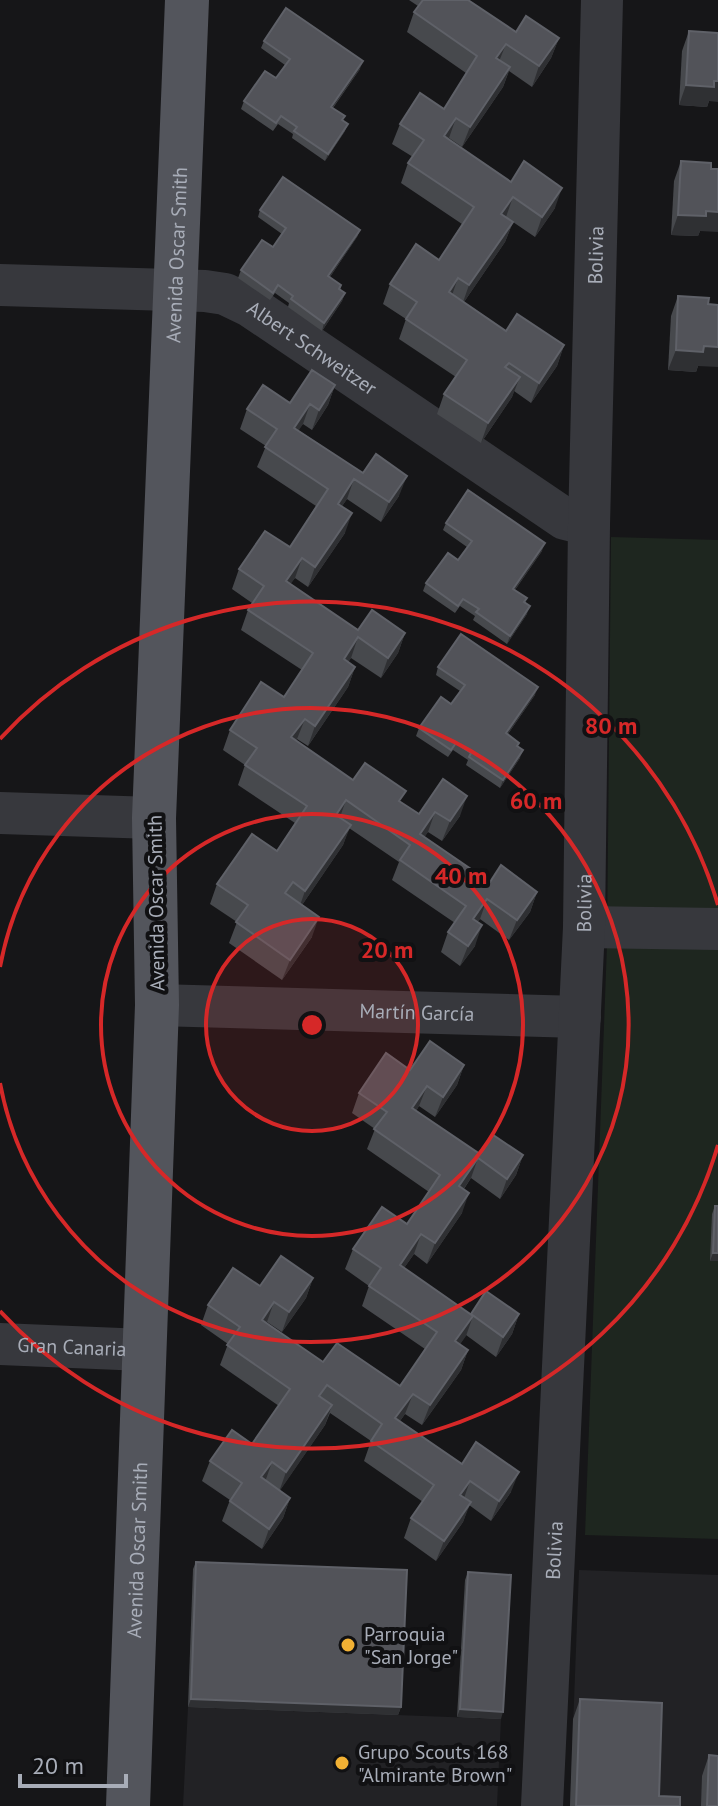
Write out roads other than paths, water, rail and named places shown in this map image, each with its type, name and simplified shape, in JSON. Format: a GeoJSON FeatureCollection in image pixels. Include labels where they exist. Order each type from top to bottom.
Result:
{"type":"FeatureCollection","features":[{"type":"Feature","properties":{"kind":"main road","name":"Avenida Oscar Smith"},"geometry":{"type":"LineString","coordinates":[[128,1806],[157,1005],[154,818],[187,0]]}},
{"type":"Feature","properties":{"kind":"street","name":"Bolivia"},"geometry":{"type":"LineString","coordinates":[[542,1806],[584,927],[589,525],[602,0]]}},
{"type":"Feature","properties":{"kind":"street","name":"Albert Schweitzer"},"geometry":{"type":"LineString","coordinates":[[0,285],[225,294],[250,306],[565,519],[589,525]]}},
{"type":"Feature","properties":{"kind":"street"},"geometry":{"type":"LineString","coordinates":[[0,813],[154,818]]}},
{"type":"Feature","properties":{"kind":"street"},"geometry":{"type":"LineString","coordinates":[[584,927],[718,929]]}},
{"type":"Feature","properties":{"kind":"street","name":"Martín García"},"geometry":{"type":"LineString","coordinates":[[157,1005],[580,1017]]}},
{"type":"Feature","properties":{"kind":"street","name":"Gran Canaria"},"geometry":{"type":"LineString","coordinates":[[0,1344],[144,1350]]}},
{"type":"Feature","properties":{"kind":"place","name":"Parroquia \"San Jorge\""},"geometry":{"type":"Point","coordinates":[348,1645]}},
{"type":"Feature","properties":{"kind":"place","name":"Grupo Scouts 168 \"Almirante Brown\""},"geometry":{"type":"Point","coordinates":[342,1763]}}]}
